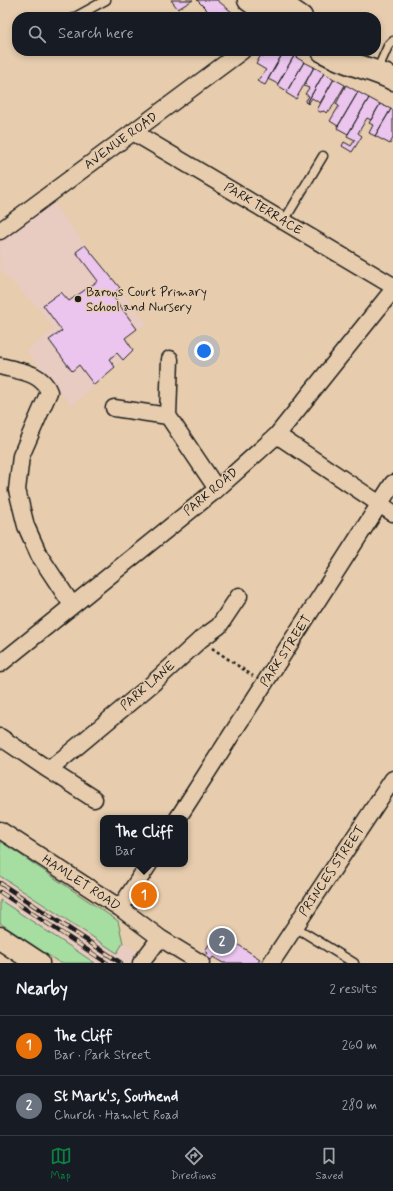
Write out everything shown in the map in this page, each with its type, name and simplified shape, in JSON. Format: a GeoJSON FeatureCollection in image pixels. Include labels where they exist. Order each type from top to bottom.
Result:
{"type":"FeatureCollection","features":[{"type":"Feature","properties":{"kind":"main road"},"geometry":{"type":"LineString","coordinates":[[265,9],[300,11]]}},
{"type":"Feature","properties":{"kind":"main road"},"geometry":{"type":"LineString","coordinates":[[331,56],[385,75]]}},
{"type":"Feature","properties":{"kind":"main road"},"geometry":{"type":"LineString","coordinates":[[359,56],[385,75]]}},
{"type":"Feature","properties":{"kind":"main road"},"geometry":{"type":"LineString","coordinates":[[0,938],[38,963]]}},
{"type":"Feature","properties":{"kind":"street","name":"AVENUE ROAD"},"geometry":{"type":"LineString","coordinates":[[0,231],[235,56]]}},
{"type":"Feature","properties":{"kind":"street","name":"PARK TERRACE"},"geometry":{"type":"LineString","coordinates":[[133,132],[393,286]]}},
{"type":"Feature","properties":{"kind":"street","name":"PARK ROAD"},"geometry":{"type":"LineString","coordinates":[[0,664],[217,489],[277,435],[393,290]]}},
{"type":"Feature","properties":{"kind":"street"},"geometry":{"type":"LineString","coordinates":[[170,359],[168,416],[217,489]]}},
{"type":"Feature","properties":{"kind":"street"},"geometry":{"type":"LineString","coordinates":[[0,366],[40,378],[46,385],[49,392],[21,456],[17,490],[26,526],[47,568],[72,605]]}},
{"type":"Feature","properties":{"kind":"street"},"geometry":{"type":"LineString","coordinates":[[114,408],[168,416]]}},
{"type":"Feature","properties":{"kind":"street"},"geometry":{"type":"LineString","coordinates":[[277,435],[386,508]]}},
{"type":"Feature","properties":{"kind":"street","name":"PARK STREET"},"geometry":{"type":"LineString","coordinates":[[180,815],[265,684],[386,508],[393,484]]}},
{"type":"Feature","properties":{"kind":"street","name":"PARK LANE"},"geometry":{"type":"LineString","coordinates":[[49,770],[152,684],[201,639],[219,626],[239,596]]}},
{"type":"Feature","properties":{"kind":"street"},"geometry":{"type":"LineString","coordinates":[[0,738],[94,799]]}},
{"type":"Feature","properties":{"kind":"street","name":"PRINCES STREET"},"geometry":{"type":"LineString","coordinates":[[271,963],[393,779]]}},
{"type":"Feature","properties":{"kind":"street","name":"HAMLET ROAD"},"geometry":{"type":"LineString","coordinates":[[0,830],[120,908],[160,938],[202,963]]}},
{"type":"Feature","properties":{"kind":"street"},"geometry":{"type":"LineString","coordinates":[[120,908],[147,867]]}},
{"type":"Feature","properties":{"kind":"street"},"geometry":{"type":"LineString","coordinates":[[144,958],[160,938]]}},
{"type":"Feature","properties":{"kind":"lane"},"geometry":{"type":"LineString","coordinates":[[84,12],[106,0]]}},
{"type":"Feature","properties":{"kind":"lane"},"geometry":{"type":"LineString","coordinates":[[385,75],[388,46],[393,41]]}},
{"type":"Feature","properties":{"kind":"lane"},"geometry":{"type":"LineString","coordinates":[[284,221],[323,156]]}},
{"type":"Feature","properties":{"kind":"lane"},"geometry":{"type":"LineString","coordinates":[[295,927],[354,963]]}},
{"type":"Feature","properties":{"kind":"path"},"geometry":{"type":"LineString","coordinates":[[201,639],[206,644],[265,684]]}},
{"type":"Feature","properties":{"kind":"shaded area","name":"Barons Court Primary School and Nursery"},"geometry":{"type":"Polygon","coordinates":[[[43,190],[147,323],[126,338],[133,350],[72,406],[26,351],[54,329],[39,309],[0,270],[0,223],[43,190]]]}},
{"type":"Feature","properties":{"kind":"shaded area"},"geometry":{"type":"Polygon","coordinates":[[[0,841],[118,921],[123,943],[155,963],[60,963],[0,923],[0,841]]]}},
{"type":"Feature","properties":{"kind":"green space"},"geometry":{"type":"Polygon","coordinates":[[[0,841],[118,921],[123,943],[117,953],[0,876],[0,841]]]}},
{"type":"Feature","properties":{"kind":"green space"},"geometry":{"type":"Polygon","coordinates":[[[0,900],[95,963],[60,963],[0,923],[0,900]]]}},
{"type":"Feature","properties":{"kind":"building"},"geometry":{"type":"Polygon","coordinates":[[[171,0],[193,0],[178,9],[171,0]]]}},
{"type":"Feature","properties":{"kind":"building"},"geometry":{"type":"Polygon","coordinates":[[[197,0],[217,0],[232,12],[209,12],[197,0]]]}},
{"type":"Feature","properties":{"kind":"building"},"geometry":{"type":"Polygon","coordinates":[[[260,56],[281,56],[265,85],[257,81],[266,70],[256,64],[260,56]]]}},
{"type":"Feature","properties":{"kind":"building"},"geometry":{"type":"Polygon","coordinates":[[[281,56],[294,56],[278,84],[268,79],[281,56]]]}},
{"type":"Feature","properties":{"kind":"building"},"geometry":{"type":"Polygon","coordinates":[[[294,56],[304,62],[287,91],[277,85],[294,56]]]}},
{"type":"Feature","properties":{"kind":"building"},"geometry":{"type":"Polygon","coordinates":[[[304,62],[314,67],[296,99],[286,93],[304,62]]]}},
{"type":"Feature","properties":{"kind":"building"},"geometry":{"type":"Polygon","coordinates":[[[314,67],[324,73],[307,103],[305,102],[309,96],[305,94],[309,88],[304,86],[314,67]]]}},
{"type":"Feature","properties":{"kind":"building"},"geometry":{"type":"Polygon","coordinates":[[[324,73],[334,79],[320,103],[312,98],[308,104],[307,103],[324,73]]]}},
{"type":"Feature","properties":{"kind":"building"},"geometry":{"type":"Polygon","coordinates":[[[334,79],[345,85],[330,111],[328,110],[326,113],[324,111],[320,112],[317,110],[334,79]]]}},
{"type":"Feature","properties":{"kind":"building"},"geometry":{"type":"Polygon","coordinates":[[[346,85],[358,92],[338,126],[330,121],[339,106],[336,104],[346,85]]]}},
{"type":"Feature","properties":{"kind":"building"},"geometry":{"type":"Polygon","coordinates":[[[358,92],[369,98],[348,134],[337,128],[358,92]]]}},
{"type":"Feature","properties":{"kind":"building"},"geometry":{"type":"Polygon","coordinates":[[[369,98],[380,104],[371,120],[367,118],[358,133],[362,136],[352,152],[342,146],[344,142],[351,146],[355,140],[347,136],[369,98]]]}},
{"type":"Feature","properties":{"kind":"building"},"geometry":{"type":"Polygon","coordinates":[[[380,104],[391,109],[375,136],[369,133],[373,125],[369,123],[380,104]]]}},
{"type":"Feature","properties":{"kind":"building"},"geometry":{"type":"Polygon","coordinates":[[[391,109],[393,110],[393,138],[390,144],[375,136],[391,109]]]}},
{"type":"Feature","properties":{"kind":"building"},"geometry":{"type":"Polygon","coordinates":[[[85,245],[120,288],[112,295],[137,329],[125,338],[133,350],[123,360],[117,353],[109,359],[115,367],[94,385],[79,365],[72,371],[49,340],[62,331],[43,305],[61,292],[69,301],[98,281],[76,252],[85,245]]]}},
{"type":"Feature","properties":{"kind":"building"},"geometry":{"type":"Polygon","coordinates":[[[217,931],[260,959],[258,963],[223,963],[213,957],[211,960],[206,956],[208,953],[205,951],[217,931]]]}},
{"type":"Feature","properties":{"kind":"railway"},"geometry":{"type":"LineString","coordinates":[[0,883],[121,963]]}},
{"type":"Feature","properties":{"kind":"railway"},"geometry":{"type":"LineString","coordinates":[[0,892],[107,963]]}},
{"type":"Feature","properties":{"kind":"place","name":"Barons Court Primary School and Nursery"},"geometry":{"type":"Point","coordinates":[78,299]}},
{"type":"Feature","properties":{"kind":"place","name":"The Cliff"},"geometry":{"type":"Point","coordinates":[144,895]}},
{"type":"Feature","properties":{"kind":"place","name":"St Mark's, Southend"},"geometry":{"type":"Point","coordinates":[222,941]}}]}
